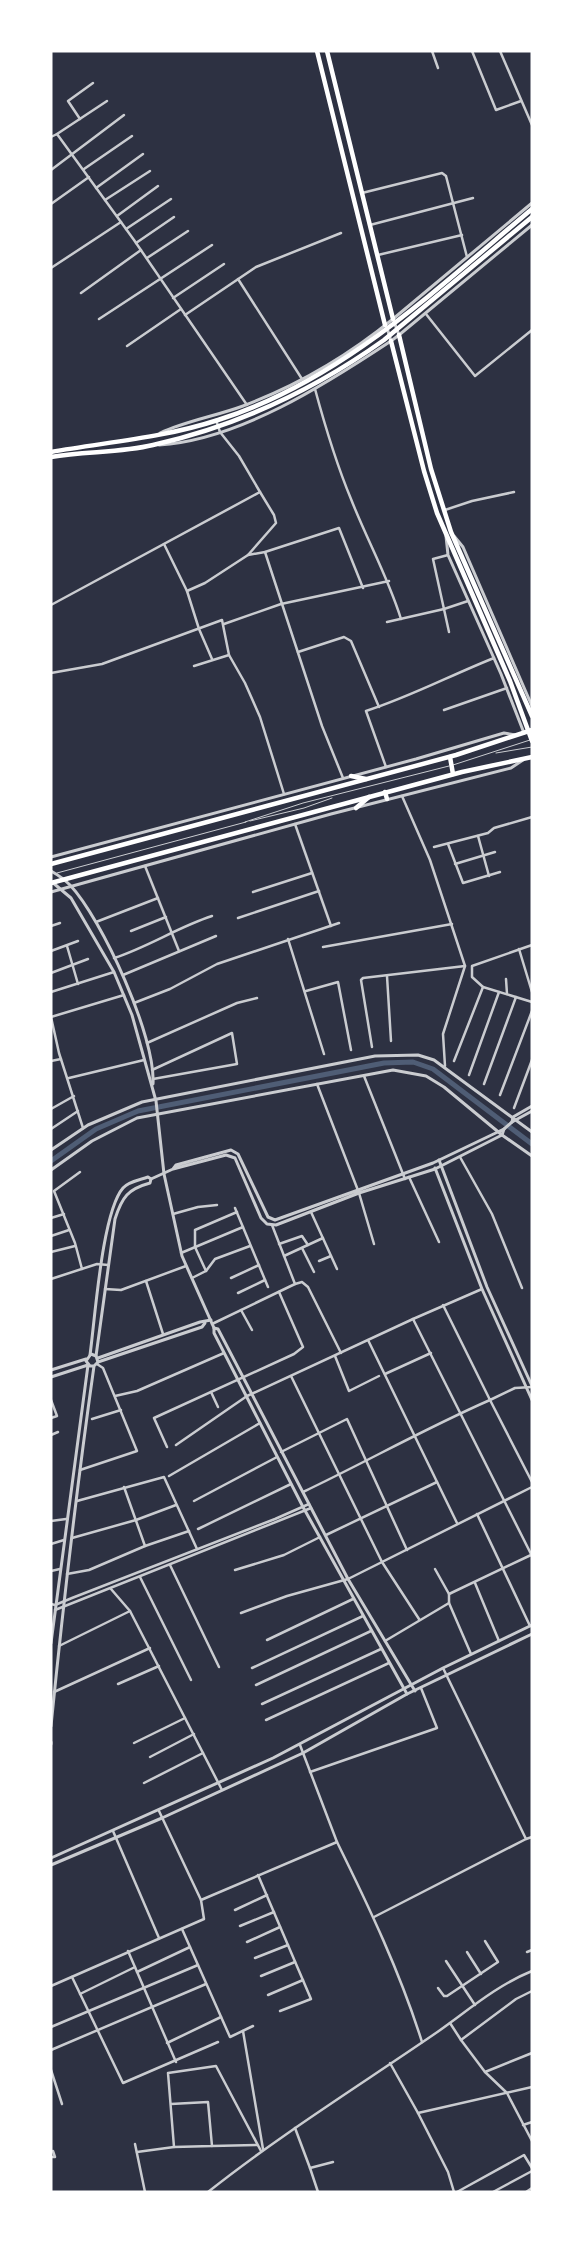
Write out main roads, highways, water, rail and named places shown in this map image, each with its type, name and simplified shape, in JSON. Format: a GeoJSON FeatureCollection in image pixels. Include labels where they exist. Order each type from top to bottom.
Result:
{"type":"FeatureCollection","features":[{"type":"Feature","properties":{"kind":"main road"},"geometry":{"type":"LineString","coordinates":[[317,51],[386,325]]}},
{"type":"Feature","properties":{"kind":"main road"},"geometry":{"type":"LineString","coordinates":[[327,51],[393,319]]}},
{"type":"Feature","properties":{"kind":"main road"},"geometry":{"type":"LineString","coordinates":[[51,452],[150,438],[210,423],[235,414],[304,383],[371,342],[532,209]]}},
{"type":"Feature","properties":{"kind":"main road"},"geometry":{"type":"LineString","coordinates":[[51,457],[152,445],[211,429],[299,393],[360,357],[410,319],[532,217]]}},
{"type":"Feature","properties":{"kind":"main road"},"geometry":{"type":"LineString","coordinates":[[399,335],[430,469],[444,510],[450,553],[510,681],[532,741]]}},
{"type":"Feature","properties":{"kind":"main road"},"geometry":{"type":"LineString","coordinates":[[391,340],[424,471],[448,532],[458,550],[532,716]]}},
{"type":"Feature","properties":{"kind":"main road"},"geometry":{"type":"LineString","coordinates":[[51,864],[450,757],[532,730]]}},
{"type":"Feature","properties":{"kind":"main road"},"geometry":{"type":"LineString","coordinates":[[450,757],[453,774]]}},
{"type":"Feature","properties":{"kind":"main road"},"geometry":{"type":"LineString","coordinates":[[51,882],[453,774],[532,757]]}},
{"type":"Feature","properties":{"kind":"main road"},"geometry":{"type":"LineString","coordinates":[[351,776],[368,779]]}},
{"type":"Feature","properties":{"kind":"main road"},"geometry":{"type":"LineString","coordinates":[[385,792],[387,799]]}},
{"type":"Feature","properties":{"kind":"main road"},"geometry":{"type":"LineString","coordinates":[[356,808],[370,796]]}},
{"type":"Feature","properties":{"kind":"waterway"},"geometry":{"type":"LineString","coordinates":[[51,1161],[96,1129],[138,1111],[384,1063],[413,1062],[433,1069],[532,1144]]}}]}
